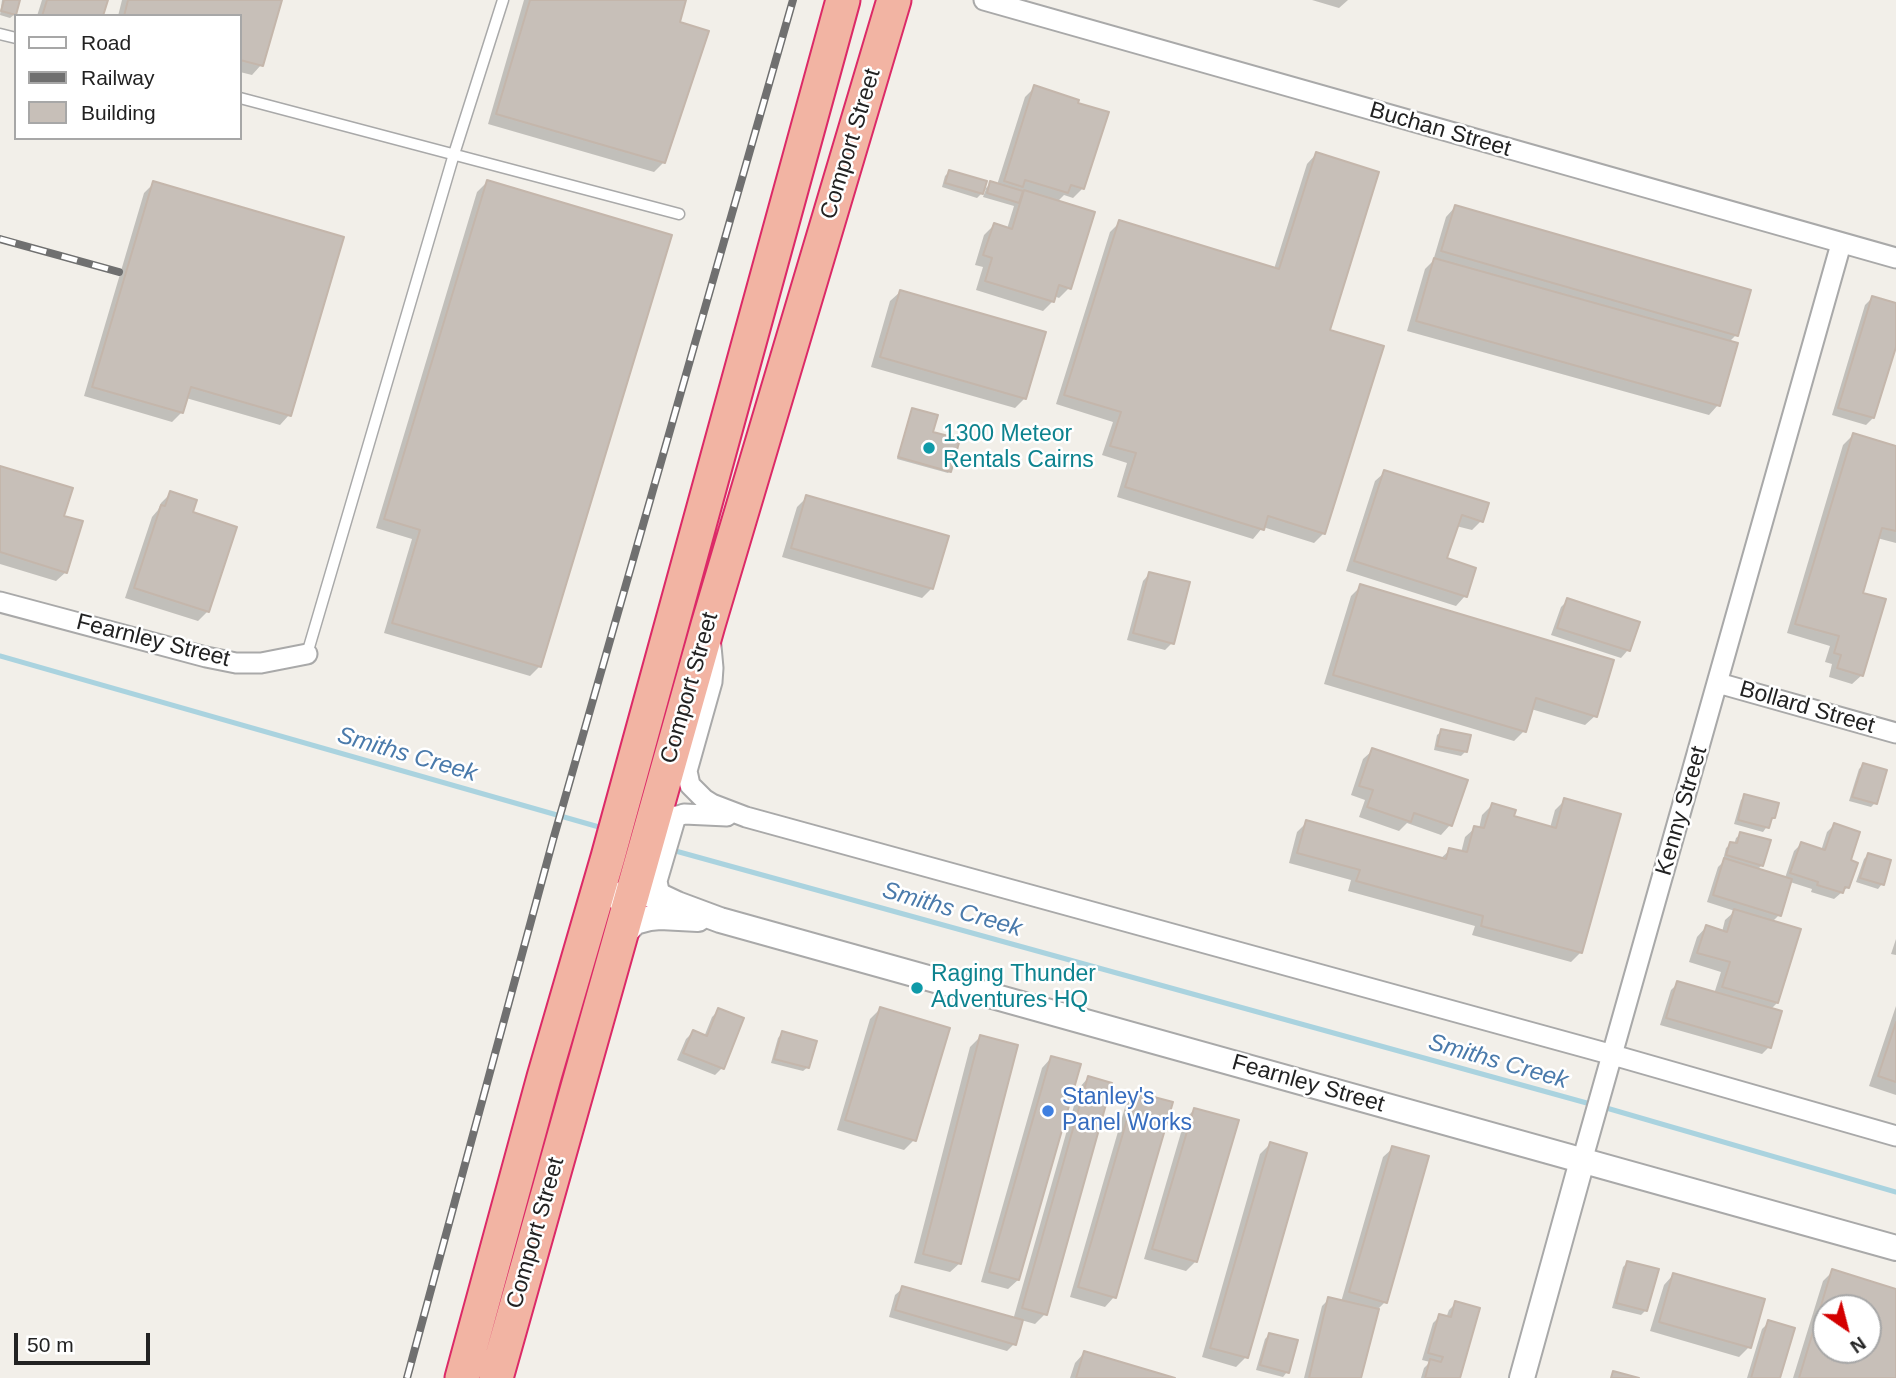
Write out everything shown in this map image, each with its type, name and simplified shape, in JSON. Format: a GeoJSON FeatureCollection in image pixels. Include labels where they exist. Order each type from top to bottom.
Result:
{"type":"FeatureCollection","features":[{"type":"Feature","properties":{"kind":"highway","name":"Comport Street"},"geometry":{"type":"LineString","coordinates":[[462,1378],[843,0]]}},
{"type":"Feature","properties":{"kind":"highway","name":"Comport Street"},"geometry":{"type":"LineString","coordinates":[[496,1378],[619,939],[645,884],[663,821],[708,625],[894,0]]}},
{"type":"Feature","properties":{"kind":"street","name":"Buchan Street"},"geometry":{"type":"LineString","coordinates":[[984,0],[1896,258]]}},
{"type":"Feature","properties":{"kind":"street","name":"Kenny Street"},"geometry":{"type":"LineString","coordinates":[[1522,1378],[1841,244]]}},
{"type":"Feature","properties":{"kind":"street","name":"Fearnley Street"},"geometry":{"type":"LineString","coordinates":[[0,602],[236,663],[261,663],[307,654]]}},
{"type":"Feature","properties":{"kind":"street"},"geometry":{"type":"LineString","coordinates":[[708,625],[713,674],[688,778],[690,785],[704,799],[746,817],[1613,1055],[1896,1136]]}},
{"type":"Feature","properties":{"kind":"street","name":"Bollard Street"},"geometry":{"type":"LineString","coordinates":[[1718,683],[1896,733]]}},
{"type":"Feature","properties":{"kind":"street"},"geometry":{"type":"LineString","coordinates":[[663,821],[684,814],[746,817]]}},
{"type":"Feature","properties":{"kind":"street"},"geometry":{"type":"LineString","coordinates":[[544,1077],[567,1039],[602,917],[616,898],[645,884]]}},
{"type":"Feature","properties":{"kind":"street","name":"Fearnley Street"},"geometry":{"type":"LineString","coordinates":[[645,884],[677,904],[720,919],[1896,1248]]}},
{"type":"Feature","properties":{"kind":"street","name":"Fearnley Street"},"geometry":{"type":"LineString","coordinates":[[619,939],[635,922],[650,918],[720,919]]}},
{"type":"Feature","properties":{"kind":"lane"},"geometry":{"type":"LineString","coordinates":[[307,654],[454,154],[503,0]]}},
{"type":"Feature","properties":{"kind":"lane"},"geometry":{"type":"LineString","coordinates":[[242,99],[679,214]]}},
{"type":"Feature","properties":{"kind":"building"},"geometry":{"type":"Polygon","coordinates":[[[4,0],[20,0],[16,14],[1,11],[4,0]]]}},
{"type":"Feature","properties":{"kind":"building"},"geometry":{"type":"Polygon","coordinates":[[[47,0],[108,0],[104,14],[43,14],[47,0]]]}},
{"type":"Feature","properties":{"kind":"building"},"geometry":{"type":"Polygon","coordinates":[[[128,0],[282,0],[263,66],[242,61],[242,14],[124,14],[128,0]]]}},
{"type":"Feature","properties":{"kind":"building"},"geometry":{"type":"Polygon","coordinates":[[[530,0],[686,0],[680,22],[709,31],[665,163],[496,114],[530,0]]]}},
{"type":"Feature","properties":{"kind":"building"},"geometry":{"type":"Polygon","coordinates":[[[1034,85],[1109,112],[1084,189],[1071,185],[1068,193],[1025,180],[1023,187],[1004,181],[1034,85]]]}},
{"type":"Feature","properties":{"kind":"building"},"geometry":{"type":"Polygon","coordinates":[[[1316,152],[1379,172],[1330,330],[1384,346],[1325,534],[1268,516],[1264,530],[1125,487],[1136,453],[1110,446],[1121,412],[1064,395],[1119,220],[1279,269],[1316,152]]]}},
{"type":"Feature","properties":{"kind":"building"},"geometry":{"type":"Polygon","coordinates":[[[949,170],[987,181],[983,194],[945,183],[949,170]]]}},
{"type":"Feature","properties":{"kind":"building"},"geometry":{"type":"Polygon","coordinates":[[[487,180],[672,235],[541,667],[392,623],[420,530],[384,519],[487,180]]]}},
{"type":"Feature","properties":{"kind":"building"},"geometry":{"type":"Polygon","coordinates":[[[153,181],[344,237],[291,416],[191,387],[183,413],[92,387],[153,181]]]}},
{"type":"Feature","properties":{"kind":"building"},"geometry":{"type":"Polygon","coordinates":[[[990,181],[1023,191],[1019,203],[987,193],[990,181]]]}},
{"type":"Feature","properties":{"kind":"building"},"geometry":{"type":"Polygon","coordinates":[[[1024,190],[1095,212],[1071,289],[1059,285],[1054,302],[985,281],[992,258],[983,255],[994,223],[1012,229],[1024,190]]]}},
{"type":"Feature","properties":{"kind":"building"},"geometry":{"type":"Polygon","coordinates":[[[1455,205],[1751,290],[1738,336],[1441,251],[1455,205]]]}},
{"type":"Feature","properties":{"kind":"building"},"geometry":{"type":"Polygon","coordinates":[[[1434,258],[1738,343],[1720,406],[1416,321],[1434,258]]]}},
{"type":"Feature","properties":{"kind":"building"},"geometry":{"type":"Polygon","coordinates":[[[900,290],[1046,332],[1026,399],[880,357],[900,290]]]}},
{"type":"Feature","properties":{"kind":"building"},"geometry":{"type":"Polygon","coordinates":[[[1872,296],[1896,303],[1896,347],[1874,418],[1838,408],[1872,296]]]}},
{"type":"Feature","properties":{"kind":"building","name":"1300 Meteor Rentals Cairns"},"geometry":{"type":"Polygon","coordinates":[[[912,408],[938,415],[933,432],[960,439],[951,472],[898,457],[912,408]]]}},
{"type":"Feature","properties":{"kind":"building"},"geometry":{"type":"Polygon","coordinates":[[[1853,433],[1896,446],[1896,531],[1882,528],[1863,593],[1886,599],[1863,676],[1837,668],[1841,655],[1834,653],[1839,636],[1795,624],[1853,433]]]}},
{"type":"Feature","properties":{"kind":"building"},"geometry":{"type":"Polygon","coordinates":[[[0,466],[73,488],[64,516],[83,521],[67,573],[0,552],[0,466]]]}},
{"type":"Feature","properties":{"kind":"building"},"geometry":{"type":"Polygon","coordinates":[[[1384,470],[1489,503],[1483,522],[1462,515],[1447,558],[1476,568],[1467,597],[1354,561],[1384,470]]]}},
{"type":"Feature","properties":{"kind":"building"},"geometry":{"type":"Polygon","coordinates":[[[170,491],[197,500],[193,512],[237,527],[209,612],[134,588],[161,505],[165,506],[170,491]]]}},
{"type":"Feature","properties":{"kind":"building"},"geometry":{"type":"Polygon","coordinates":[[[806,495],[949,536],[933,589],[791,548],[806,495]]]}},
{"type":"Feature","properties":{"kind":"building"},"geometry":{"type":"Polygon","coordinates":[[[1149,572],[1190,582],[1174,644],[1133,633],[1149,572]]]}},
{"type":"Feature","properties":{"kind":"building"},"geometry":{"type":"Polygon","coordinates":[[[1360,584],[1614,660],[1597,717],[1536,698],[1526,732],[1333,675],[1360,584]]]}},
{"type":"Feature","properties":{"kind":"building"},"geometry":{"type":"Polygon","coordinates":[[[1567,598],[1640,622],[1630,651],[1557,628],[1567,598]]]}},
{"type":"Feature","properties":{"kind":"building"},"geometry":{"type":"Polygon","coordinates":[[[1441,729],[1471,735],[1467,752],[1437,746],[1441,729]]]}},
{"type":"Feature","properties":{"kind":"building"},"geometry":{"type":"Polygon","coordinates":[[[1372,748],[1468,780],[1452,826],[1414,813],[1411,822],[1367,807],[1373,790],[1359,786],[1372,748]]]}},
{"type":"Feature","properties":{"kind":"building"},"geometry":{"type":"Polygon","coordinates":[[[1863,763],[1887,770],[1877,804],[1852,797],[1863,763]]]}},
{"type":"Feature","properties":{"kind":"building"},"geometry":{"type":"Polygon","coordinates":[[[1744,794],[1779,803],[1769,828],[1738,820],[1744,794]]]}},
{"type":"Feature","properties":{"kind":"building"},"geometry":{"type":"Polygon","coordinates":[[[1564,798],[1621,814],[1582,953],[1481,926],[1483,916],[1356,881],[1360,870],[1297,853],[1306,820],[1446,859],[1449,848],[1467,852],[1474,826],[1484,828],[1492,803],[1516,810],[1514,816],[1556,828],[1564,798]]]}},
{"type":"Feature","properties":{"kind":"building"},"geometry":{"type":"Polygon","coordinates":[[[1834,823],[1860,832],[1851,860],[1858,863],[1849,888],[1845,887],[1843,893],[1790,873],[1801,842],[1825,850],[1834,823]]]}},
{"type":"Feature","properties":{"kind":"building"},"geometry":{"type":"Polygon","coordinates":[[[1740,832],[1771,840],[1763,866],[1726,855],[1730,842],[1737,843],[1740,832]]]}},
{"type":"Feature","properties":{"kind":"building"},"geometry":{"type":"Polygon","coordinates":[[[1868,853],[1891,860],[1884,885],[1860,878],[1868,853]]]}},
{"type":"Feature","properties":{"kind":"building"},"geometry":{"type":"Polygon","coordinates":[[[1724,858],[1792,879],[1781,916],[1713,895],[1724,858]]]}},
{"type":"Feature","properties":{"kind":"building"},"geometry":{"type":"Polygon","coordinates":[[[1734,909],[1801,929],[1778,1003],[1722,987],[1730,962],[1697,953],[1706,925],[1727,932],[1734,909]]]}},
{"type":"Feature","properties":{"kind":"building"},"geometry":{"type":"Polygon","coordinates":[[[1677,981],[1782,1011],[1771,1048],[1666,1018],[1677,981]]]}},
{"type":"Feature","properties":{"kind":"building"},"geometry":{"type":"Polygon","coordinates":[[[880,1007],[950,1028],[916,1141],[845,1120],[880,1007]]]}},
{"type":"Feature","properties":{"kind":"building"},"geometry":{"type":"Polygon","coordinates":[[[718,1008],[744,1018],[724,1069],[683,1053],[693,1030],[707,1036],[718,1008]]]}},
{"type":"Feature","properties":{"kind":"building"},"geometry":{"type":"Polygon","coordinates":[[[1896,1022],[1896,1082],[1878,1076],[1896,1022]]]}},
{"type":"Feature","properties":{"kind":"building"},"geometry":{"type":"Polygon","coordinates":[[[782,1031],[817,1041],[809,1068],[774,1059],[782,1031]]]}},
{"type":"Feature","properties":{"kind":"building"},"geometry":{"type":"Polygon","coordinates":[[[980,1035],[1018,1045],[961,1264],[923,1254],[980,1035]]]}},
{"type":"Feature","properties":{"kind":"building"},"geometry":{"type":"Polygon","coordinates":[[[1051,1056],[1081,1064],[1019,1280],[989,1272],[1051,1056]]]}},
{"type":"Feature","properties":{"kind":"building"},"geometry":{"type":"Polygon","coordinates":[[[1088,1076],[1112,1083],[1047,1315],[1022,1308],[1088,1076]]]}},
{"type":"Feature","properties":{"kind":"building"},"geometry":{"type":"Polygon","coordinates":[[[1135,1092],[1173,1102],[1116,1298],[1078,1287],[1135,1092]]]}},
{"type":"Feature","properties":{"kind":"building"},"geometry":{"type":"Polygon","coordinates":[[[1194,1108],[1239,1120],[1197,1262],[1152,1249],[1194,1108]]]}},
{"type":"Feature","properties":{"kind":"building"},"geometry":{"type":"Polygon","coordinates":[[[1270,1142],[1307,1153],[1248,1358],[1210,1348],[1270,1142]]]}},
{"type":"Feature","properties":{"kind":"building"},"geometry":{"type":"Polygon","coordinates":[[[1392,1146],[1429,1156],[1387,1303],[1349,1292],[1392,1146]]]}},
{"type":"Feature","properties":{"kind":"building"},"geometry":{"type":"Polygon","coordinates":[[[1627,1261],[1659,1269],[1647,1311],[1616,1303],[1627,1261]]]}},
{"type":"Feature","properties":{"kind":"building"},"geometry":{"type":"Polygon","coordinates":[[[1832,1269],[1896,1289],[1896,1378],[1799,1378],[1812,1335],[1812,1364],[1882,1364],[1882,1294],[1824,1294],[1832,1269]]]}},
{"type":"Feature","properties":{"kind":"building"},"geometry":{"type":"Polygon","coordinates":[[[1673,1273],[1765,1299],[1751,1348],[1659,1322],[1673,1273]]]}},
{"type":"Feature","properties":{"kind":"building"},"geometry":{"type":"Polygon","coordinates":[[[902,1286],[1023,1320],[1016,1345],[895,1310],[902,1286]]]}},
{"type":"Feature","properties":{"kind":"building"},"geometry":{"type":"Polygon","coordinates":[[[1328,1297],[1379,1309],[1361,1378],[1309,1378],[1328,1297]]]}},
{"type":"Feature","properties":{"kind":"building"},"geometry":{"type":"Polygon","coordinates":[[[1455,1301],[1480,1308],[1460,1378],[1425,1378],[1430,1359],[1441,1362],[1443,1357],[1428,1353],[1439,1314],[1451,1317],[1455,1301]]]}},
{"type":"Feature","properties":{"kind":"building"},"geometry":{"type":"Polygon","coordinates":[[[1768,1320],[1795,1328],[1780,1378],[1751,1378],[1768,1320]]]}},
{"type":"Feature","properties":{"kind":"building"},"geometry":{"type":"Polygon","coordinates":[[[1269,1333],[1298,1340],[1289,1373],[1260,1365],[1269,1333]]]}},
{"type":"Feature","properties":{"kind":"building"},"geometry":{"type":"Polygon","coordinates":[[[1084,1351],[1175,1378],[1076,1378],[1084,1351]]]}},
{"type":"Feature","properties":{"kind":"building"},"geometry":{"type":"Polygon","coordinates":[[[1613,1371],[1639,1378],[1611,1378],[1613,1371]]]}},
{"type":"Feature","properties":{"kind":"waterway","name":"Smiths Creek"},"geometry":{"type":"LineString","coordinates":[[0,656],[606,829]]}},
{"type":"Feature","properties":{"kind":"waterway","name":"Smiths Creek"},"geometry":{"type":"LineString","coordinates":[[672,850],[1594,1105]]}},
{"type":"Feature","properties":{"kind":"waterway","name":"Smiths Creek"},"geometry":{"type":"LineString","coordinates":[[1603,1107],[1896,1192]]}},
{"type":"Feature","properties":{"kind":"railway"},"geometry":{"type":"LineString","coordinates":[[407,1378],[553,840],[793,0]]}},
{"type":"Feature","properties":{"kind":"railway"},"geometry":{"type":"LineString","coordinates":[[0,239],[119,272]]}},
{"type":"Feature","properties":{"kind":"place","name":"1300 Meteor Rentals Cairns"},"geometry":{"type":"Point","coordinates":[929,448]}},
{"type":"Feature","properties":{"kind":"place","name":"Raging Thunder Adventures HQ"},"geometry":{"type":"Point","coordinates":[917,988]}},
{"type":"Feature","properties":{"kind":"place","name":"Stanley's Panel Works"},"geometry":{"type":"Point","coordinates":[1048,1111]}}]}
